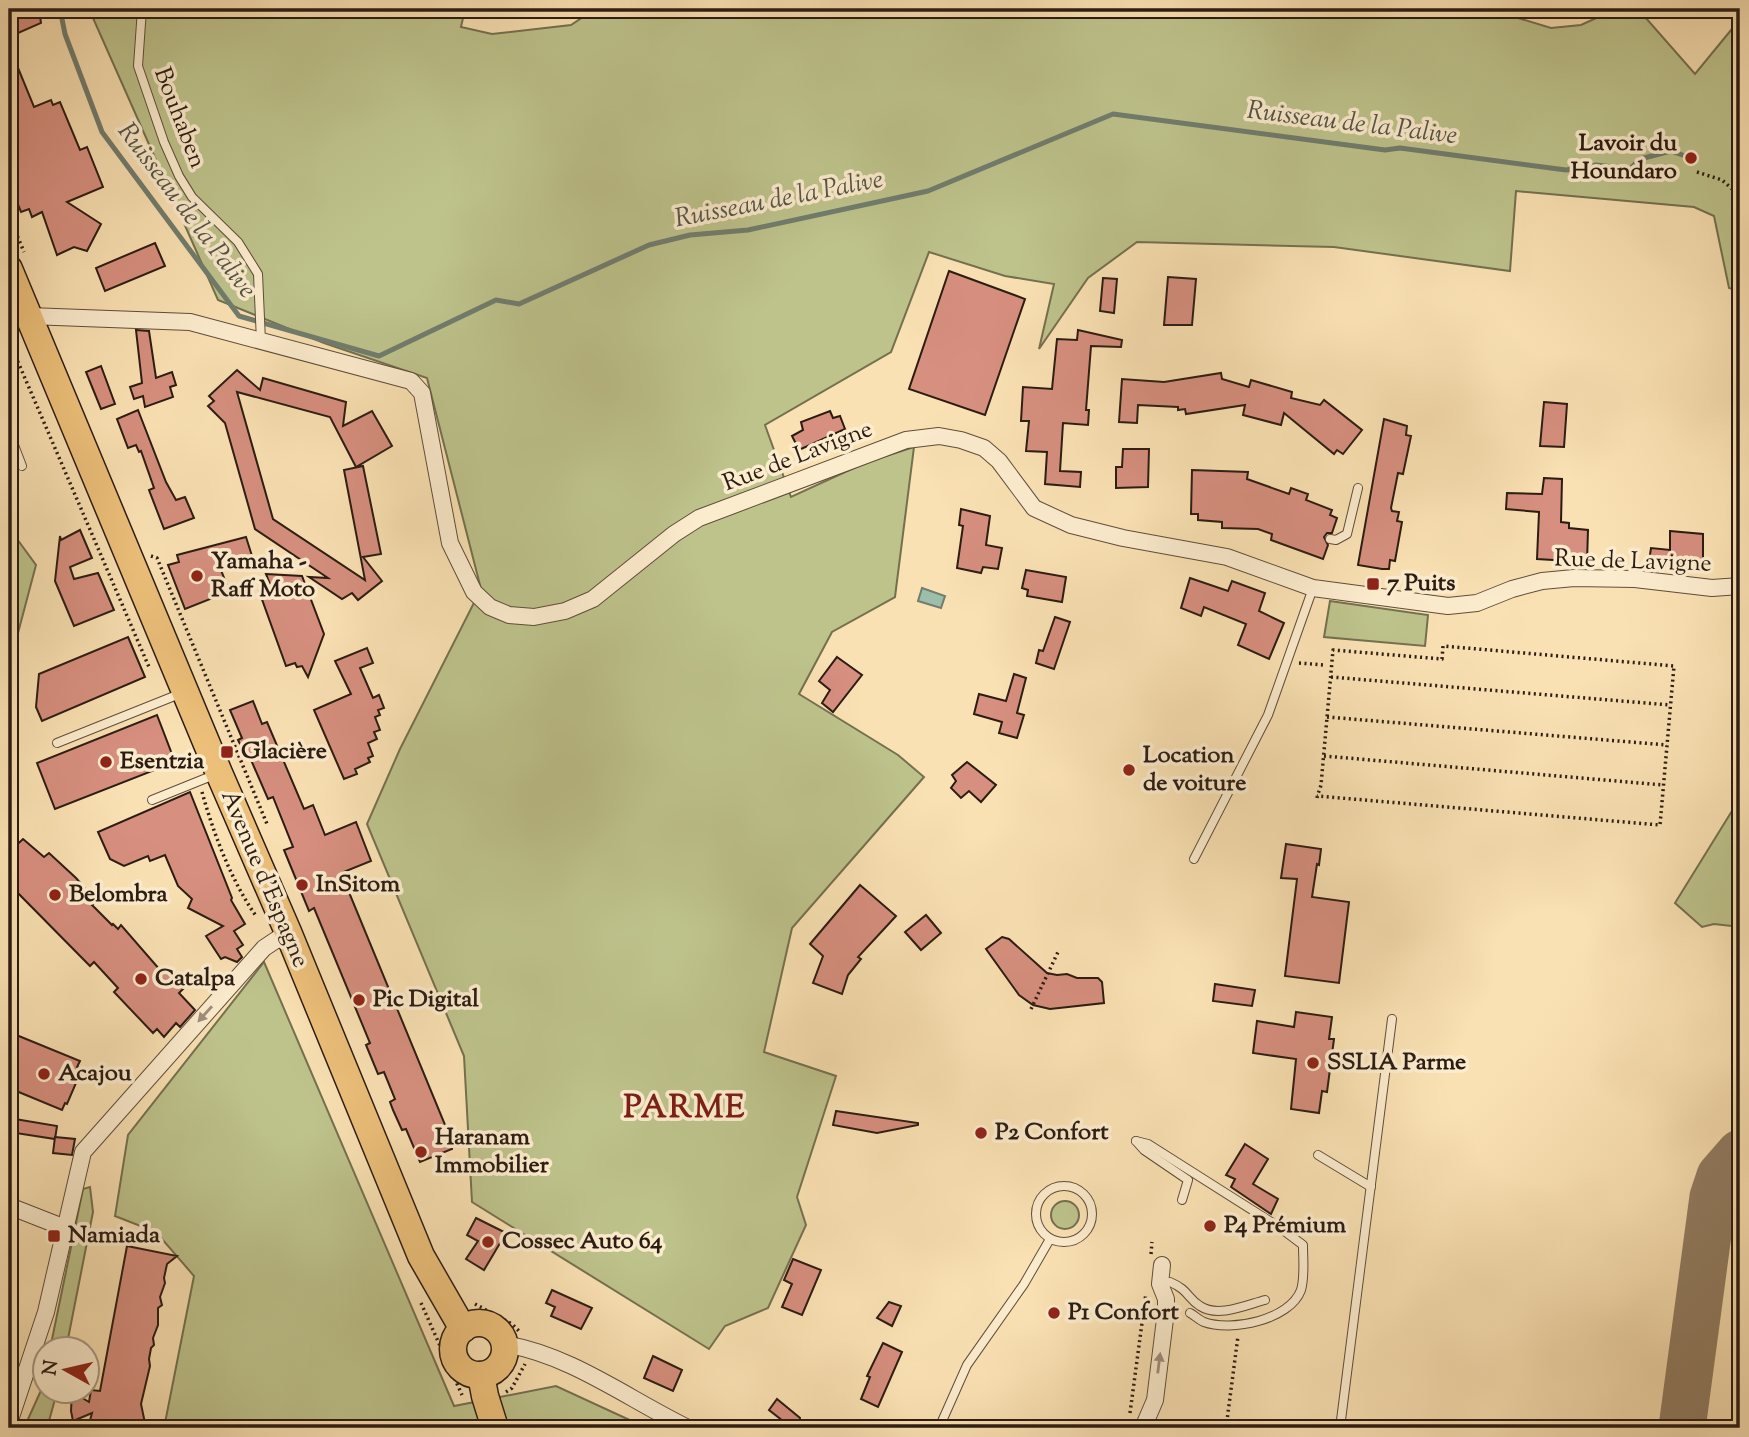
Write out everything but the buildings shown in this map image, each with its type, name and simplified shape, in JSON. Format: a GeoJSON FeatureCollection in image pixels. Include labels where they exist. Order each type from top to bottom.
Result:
{"type":"FeatureCollection","features":[{"type":"Feature","properties":{"kind":"main road","name":"Avenue d'Espagne"},"geometry":{"type":"LineString","coordinates":[[9,268],[209,777],[288,932],[421,1256],[463,1329]]}},
{"type":"Feature","properties":{"kind":"main road"},"geometry":{"type":"LineString","coordinates":[[475,1323],[492,1326],[499,1332],[504,1344],[501,1364],[495,1370],[481,1375],[463,1369],[454,1355],[456,1338],[463,1329],[475,1323]]}},
{"type":"Feature","properties":{"kind":"main road"},"geometry":{"type":"LineString","coordinates":[[481,1375],[495,1428]]}},
{"type":"Feature","properties":{"kind":"street","name":"Rue de Lavigne"},"geometry":{"type":"LineString","coordinates":[[29,316],[190,322],[261,338],[411,381],[422,393],[450,543],[474,592],[491,607],[509,615],[534,617],[565,611],[593,599],[674,534],[699,519],[906,440],[939,436],[984,448],[999,461],[1034,508],[1062,522],[1124,538],[1227,557],[1313,588],[1448,606],[1477,603],[1542,581],[1574,578],[1635,579],[1712,588],[1740,586]]}},
{"type":"Feature","properties":{"kind":"street"},"geometry":{"type":"LineString","coordinates":[[9,1423],[12,1404],[46,1312],[83,1152],[264,948],[288,932]]}},
{"type":"Feature","properties":{"kind":"street"},"geometry":{"type":"LineString","coordinates":[[9,1206],[65,1228]]}},
{"type":"Feature","properties":{"kind":"street"},"geometry":{"type":"LineString","coordinates":[[1143,1428],[1155,1400],[1166,1311],[1166,1298],[1160,1284],[1156,1260]]}},
{"type":"Feature","properties":{"kind":"street"},"geometry":{"type":"LineString","coordinates":[[504,1344],[555,1357],[688,1428]]}},
{"type":"Feature","properties":{"kind":"lane","name":"Bouhaben"},"geometry":{"type":"LineString","coordinates":[[142,9],[138,66],[164,142],[192,197],[238,242],[258,274],[261,338]]}},
{"type":"Feature","properties":{"kind":"lane"},"geometry":{"type":"LineString","coordinates":[[9,432],[22,466]]}},
{"type":"Feature","properties":{"kind":"lane"},"geometry":{"type":"LineString","coordinates":[[1330,540],[1347,534],[1358,488]]}},
{"type":"Feature","properties":{"kind":"lane"},"geometry":{"type":"LineString","coordinates":[[1194,859],[1268,715],[1313,588]]}},
{"type":"Feature","properties":{"kind":"lane"},"geometry":{"type":"LineString","coordinates":[[57,743],[177,695]]}},
{"type":"Feature","properties":{"kind":"lane"},"geometry":{"type":"LineString","coordinates":[[152,800],[209,777]]}},
{"type":"Feature","properties":{"kind":"lane"},"geometry":{"type":"LineString","coordinates":[[1340,1428],[1392,1019]]}},
{"type":"Feature","properties":{"kind":"lane"},"geometry":{"type":"LineString","coordinates":[[1182,1200],[1188,1180],[1144,1150],[1136,1141],[1148,1144],[1303,1245],[1301,1290],[1287,1310],[1270,1318],[1220,1325],[1203,1321],[1190,1312]]}},
{"type":"Feature","properties":{"kind":"lane"},"geometry":{"type":"LineString","coordinates":[[1318,1155],[1371,1187]]}},
{"type":"Feature","properties":{"kind":"lane"},"geometry":{"type":"LineString","coordinates":[[1056,1187],[1078,1189],[1091,1205],[1090,1226],[1080,1238],[1073,1241],[1057,1242],[1050,1238],[1039,1228],[1037,1221],[1038,1205],[1042,1197],[1056,1187]]}},
{"type":"Feature","properties":{"kind":"lane"},"geometry":{"type":"LineString","coordinates":[[939,1428],[967,1365],[1024,1284],[1050,1238]]}},
{"type":"Feature","properties":{"kind":"lane"},"geometry":{"type":"LineString","coordinates":[[1170,1282],[1184,1287],[1199,1306],[1214,1312],[1265,1300]]}},
{"type":"Feature","properties":{"kind":"path"},"geometry":{"type":"LineString","coordinates":[[1697,172],[1721,180],[1740,196]]}},
{"type":"Feature","properties":{"kind":"path"},"geometry":{"type":"LineString","coordinates":[[9,341],[148,664],[177,695]]}},
{"type":"Feature","properties":{"kind":"path"},"geometry":{"type":"LineString","coordinates":[[1443,646],[1674,666],[1670,705],[1660,825],[1317,797],[1321,785],[1334,650],[1442,659],[1443,646]]}},
{"type":"Feature","properties":{"kind":"path"},"geometry":{"type":"LineString","coordinates":[[1287,662],[1324,665]]}},
{"type":"Feature","properties":{"kind":"path"},"geometry":{"type":"LineString","coordinates":[[1331,677],[1670,705]]}},
{"type":"Feature","properties":{"kind":"path"},"geometry":{"type":"LineString","coordinates":[[1327,717],[1667,745]]}},
{"type":"Feature","properties":{"kind":"path"},"geometry":{"type":"LineString","coordinates":[[1324,756],[1663,785]]}},
{"type":"Feature","properties":{"kind":"path"},"geometry":{"type":"LineString","coordinates":[[209,777],[210,820],[237,885],[257,918]]}},
{"type":"Feature","properties":{"kind":"path"},"geometry":{"type":"LineString","coordinates":[[1031,1009],[1058,952]]}},
{"type":"Feature","properties":{"kind":"path"},"geometry":{"type":"LineString","coordinates":[[1152,1242],[1156,1260]]}},
{"type":"Feature","properties":{"kind":"path"},"geometry":{"type":"LineString","coordinates":[[1130,1415],[1147,1282]]}},
{"type":"Feature","properties":{"kind":"path"},"geometry":{"type":"LineString","coordinates":[[1226,1428],[1240,1324]]}},
{"type":"Feature","properties":{"kind":"path"},"geometry":{"type":"LineString","coordinates":[[504,1393],[512,1388],[526,1364]]}},
{"type":"Feature","properties":{"kind":"green space"},"geometry":{"type":"Polygon","coordinates":[[[89,9],[465,9],[461,27],[492,34],[571,25],[595,9],[1489,9],[1551,28],[1581,25],[1616,9],[1638,9],[1695,74],[1736,24],[1740,23],[1740,291],[1729,288],[1714,216],[1694,207],[1516,191],[1510,271],[1334,247],[1137,242],[1088,278],[1039,349],[1054,284],[1005,276],[929,252],[891,352],[765,425],[791,497],[867,462],[914,447],[895,597],[832,632],[799,694],[898,755],[924,777],[792,928],[764,1052],[836,1076],[797,1197],[806,1225],[768,1308],[725,1326],[709,1349],[472,1202],[464,1056],[367,824],[400,749],[481,589],[427,378],[324,343],[218,300],[89,9]]]}},
{"type":"Feature","properties":{"kind":"green space"},"geometry":{"type":"Polygon","coordinates":[[[9,528],[36,565],[9,667],[9,528]]]}},
{"type":"Feature","properties":{"kind":"green space"},"geometry":{"type":"Polygon","coordinates":[[[1330,601],[1428,615],[1425,646],[1324,637],[1330,601]]]}},
{"type":"Feature","properties":{"kind":"green space"},"geometry":{"type":"Polygon","coordinates":[[[1740,798],[1740,927],[1714,924],[1702,927],[1675,903],[1740,798]]]}},
{"type":"Feature","properties":{"kind":"green space"},"geometry":{"type":"Polygon","coordinates":[[[264,962],[454,1406],[556,1386],[647,1428],[164,1428],[194,1276],[156,1232],[115,1216],[128,1135],[264,962]]]}},
{"type":"Feature","properties":{"kind":"green space"},"geometry":{"type":"Polygon","coordinates":[[[90,1187],[93,1212],[69,1336],[53,1336],[83,1189],[90,1187]]]}},
{"type":"Feature","properties":{"kind":"green space"},"geometry":{"type":"Polygon","coordinates":[[[1065,1201],[1075,1205],[1079,1215],[1075,1225],[1065,1229],[1055,1225],[1051,1215],[1055,1205],[1065,1201]]]}},
{"type":"Feature","properties":{"kind":"green space"},"geometry":{"type":"Polygon","coordinates":[[[34,1406],[53,1406],[47,1428],[24,1428],[34,1406]]]}},
{"type":"Feature","properties":{"kind":"shaded area"},"geometry":{"type":"Polygon","coordinates":[[[922,588],[945,596],[941,608],[918,601],[922,588]]]}},
{"type":"Feature","properties":{"kind":"waterway","name":"Ruisseau de la Palive"},"geometry":{"type":"LineString","coordinates":[[60,9],[65,34],[102,132],[239,316],[379,356],[496,300],[519,304],[649,245],[690,235],[748,230],[928,191],[1113,114],[1385,150],[1400,148],[1566,170],[1596,165],[1630,169],[1640,159],[1671,151],[1691,158]]}},
{"type":"Feature","properties":{"kind":"taxiway"},"geometry":{"type":"LineString","coordinates":[[1682,1428],[1713,1197],[1720,1176],[1740,1153]]}},
{"type":"Feature","properties":{"kind":"place","name":"Lavoir du Houndaro"},"geometry":{"type":"Point","coordinates":[1691,158]}},
{"type":"Feature","properties":{"kind":"place","name":"Yamaha - Raff Moto"},"geometry":{"type":"Point","coordinates":[197,576]}},
{"type":"Feature","properties":{"kind":"place","name":"7 Puits"},"geometry":{"type":"Point","coordinates":[1373,584]}},
{"type":"Feature","properties":{"kind":"place","name":"Glacière"},"geometry":{"type":"Point","coordinates":[227,752]}},
{"type":"Feature","properties":{"kind":"place","name":"Esentzia"},"geometry":{"type":"Point","coordinates":[106,762]}},
{"type":"Feature","properties":{"kind":"place","name":"Location de voiture"},"geometry":{"type":"Point","coordinates":[1129,770]}},
{"type":"Feature","properties":{"kind":"place","name":"InSitom"},"geometry":{"type":"Point","coordinates":[302,885]}},
{"type":"Feature","properties":{"kind":"place","name":"Belombra"},"geometry":{"type":"Point","coordinates":[55,895]}},
{"type":"Feature","properties":{"kind":"place","name":"Catalpa"},"geometry":{"type":"Point","coordinates":[141,979]}},
{"type":"Feature","properties":{"kind":"place","name":"Pic Digital"},"geometry":{"type":"Point","coordinates":[359,1000]}},
{"type":"Feature","properties":{"kind":"place","name":"SSLIA Parme"},"geometry":{"type":"Point","coordinates":[1313,1063]}},
{"type":"Feature","properties":{"kind":"place","name":"Acajou"},"geometry":{"type":"Point","coordinates":[44,1074]}},
{"type":"Feature","properties":{"kind":"place","name":"P2 Confort"},"geometry":{"type":"Point","coordinates":[981,1133]}},
{"type":"Feature","properties":{"kind":"place","name":"Haranam Immobilier"},"geometry":{"type":"Point","coordinates":[421,1152]}},
{"type":"Feature","properties":{"kind":"place","name":"P4 Prémium"},"geometry":{"type":"Point","coordinates":[1210,1226]}},
{"type":"Feature","properties":{"kind":"place","name":"Namiada"},"geometry":{"type":"Point","coordinates":[54,1236]}},
{"type":"Feature","properties":{"kind":"place","name":"Cossec Auto 64"},"geometry":{"type":"Point","coordinates":[488,1242]}},
{"type":"Feature","properties":{"kind":"place","name":"P1 Confort"},"geometry":{"type":"Point","coordinates":[1054,1313]}},
{"type":"Feature","properties":{"kind":"district","name":"PARME"},"geometry":{"type":"Point","coordinates":[685,1109]}}]}
